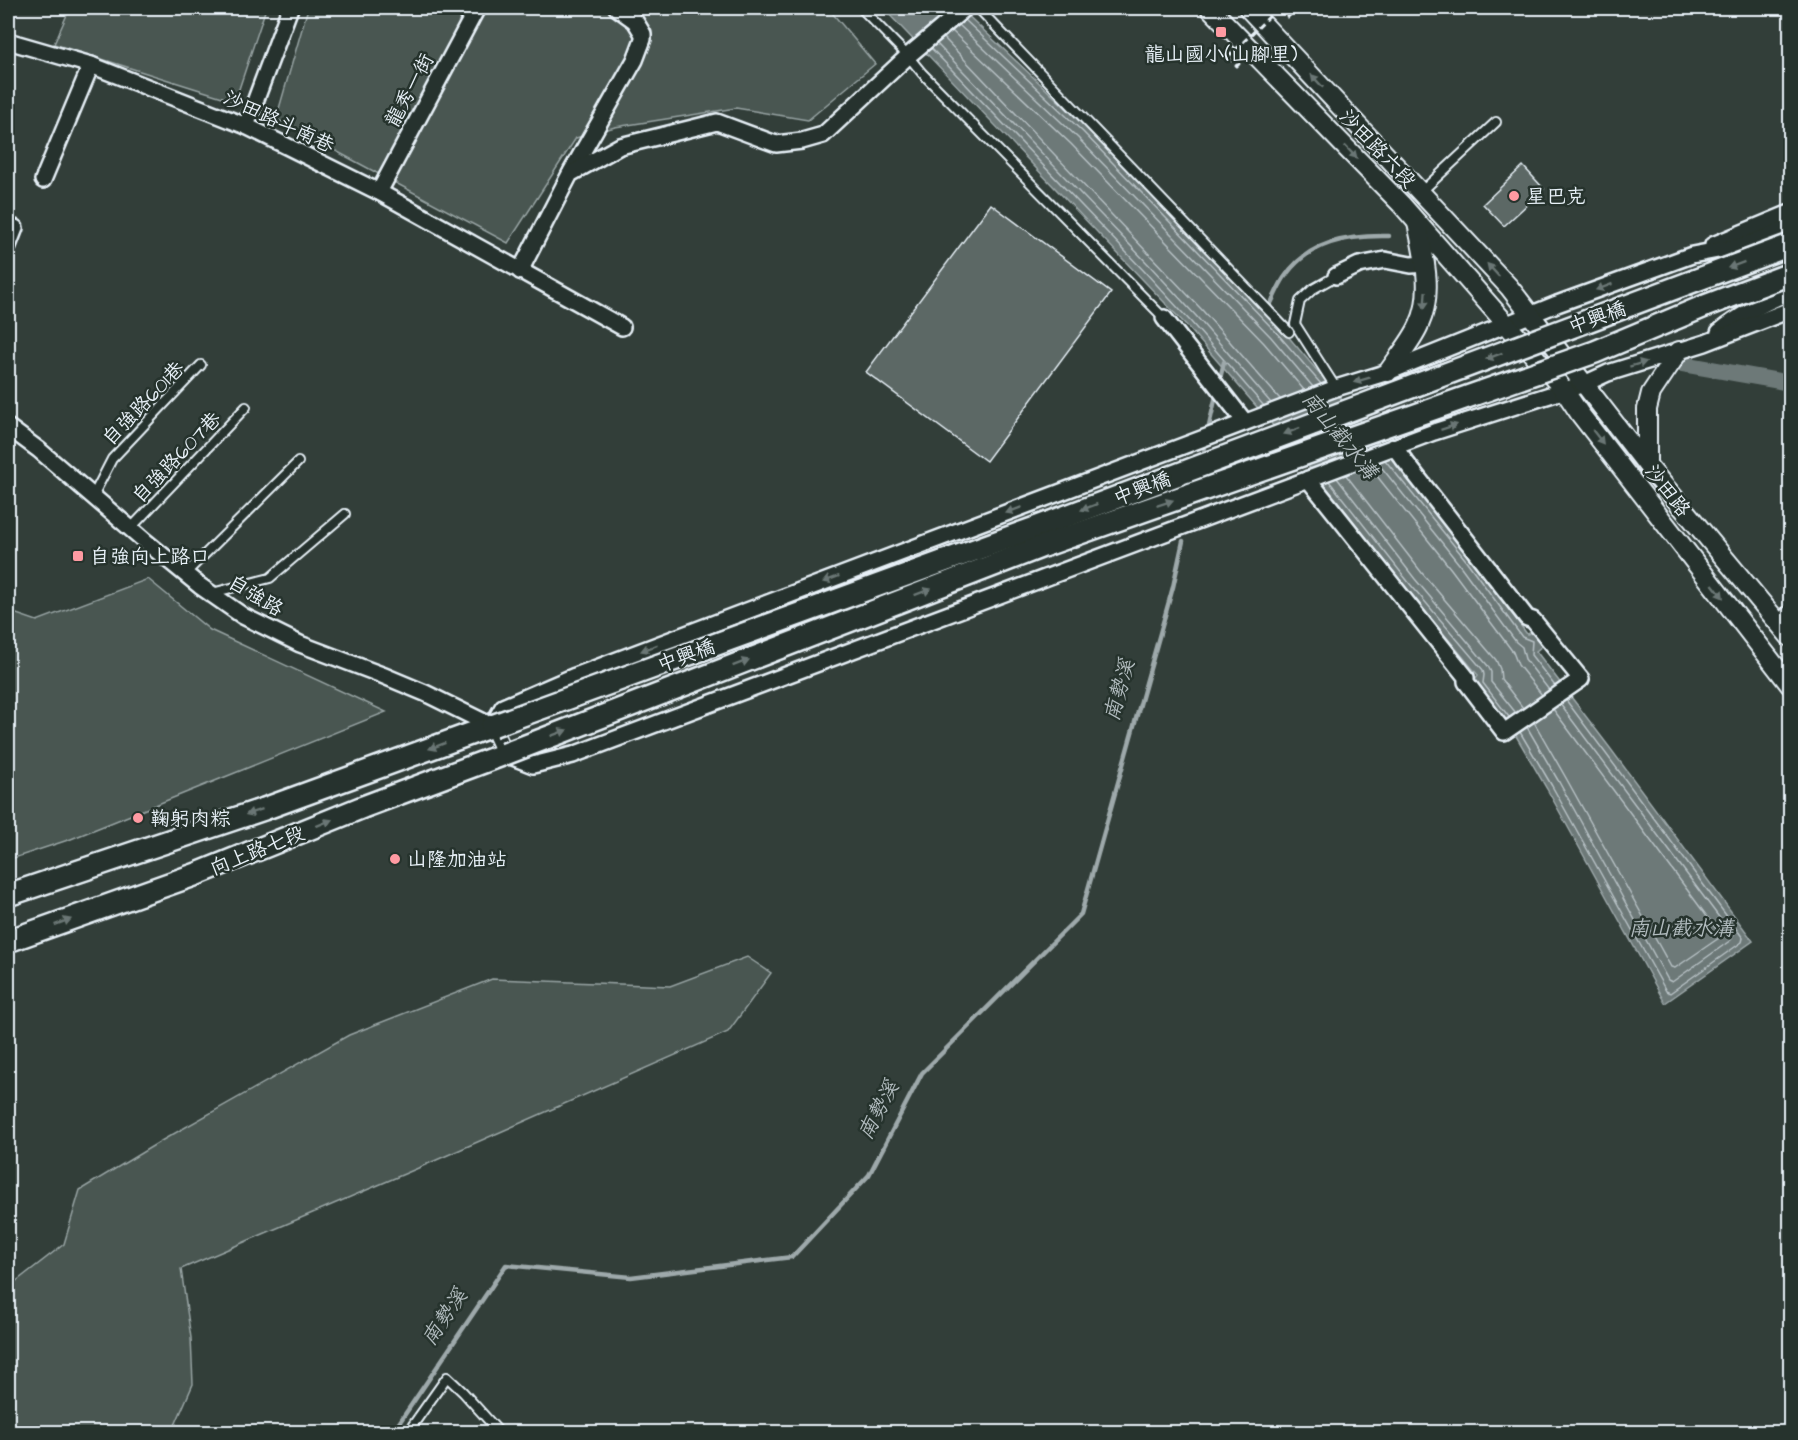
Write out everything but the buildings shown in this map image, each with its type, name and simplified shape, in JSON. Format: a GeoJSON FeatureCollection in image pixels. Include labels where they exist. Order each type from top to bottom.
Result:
{"type":"FeatureCollection","features":[{"type":"Feature","properties":{"kind":"main road","name":"中興橋"},"geometry":{"type":"LineString","coordinates":[[492,726],[1035,528],[1791,245]]}},
{"type":"Feature","properties":{"kind":"main road","name":"中興橋"},"geometry":{"type":"LineString","coordinates":[[505,754],[1043,546],[1595,352],[1705,306],[1791,274]]}},
{"type":"Feature","properties":{"kind":"main road","name":"向上路七段"},"geometry":{"type":"LineString","coordinates":[[8,895],[264,809],[492,726]]}},
{"type":"Feature","properties":{"kind":"main road","name":"向上路七段"},"geometry":{"type":"LineString","coordinates":[[8,941],[197,874],[363,807],[505,754]]}},
{"type":"Feature","properties":{"kind":"street"},"geometry":{"type":"LineString","coordinates":[[246,126],[290,8]]}},
{"type":"Feature","properties":{"kind":"street","name":"龍秀一街"},"geometry":{"type":"LineString","coordinates":[[379,192],[477,8]]}},
{"type":"Feature","properties":{"kind":"street"},"geometry":{"type":"LineString","coordinates":[[520,271],[570,174],[634,60],[643,39],[636,21],[616,8]]}},
{"type":"Feature","properties":{"kind":"street"},"geometry":{"type":"LineString","coordinates":[[570,174],[620,146],[717,122],[776,144],[802,141],[823,135],[908,56],[965,8]]}},
{"type":"Feature","properties":{"kind":"street","name":"沙田路六段"},"geometry":{"type":"LineString","coordinates":[[1210,8],[1416,222],[1507,325]]}},
{"type":"Feature","properties":{"kind":"street","name":"沙田路六段"},"geometry":{"type":"LineString","coordinates":[[1248,8],[1509,287],[1531,315]]}},
{"type":"Feature","properties":{"kind":"street","name":"沙田路斗南巷"},"geometry":{"type":"LineString","coordinates":[[8,41],[91,65],[246,126],[379,192],[622,327]]}},
{"type":"Feature","properties":{"kind":"street"},"geometry":{"type":"LineString","coordinates":[[43,180],[91,65]]}},
{"type":"Feature","properties":{"kind":"street"},"geometry":{"type":"LineString","coordinates":[[1659,267],[1791,213]]}},
{"type":"Feature","properties":{"kind":"street"},"geometry":{"type":"LineString","coordinates":[[1388,372],[1419,326],[1425,308],[1426,264],[1416,222]]}},
{"type":"Feature","properties":{"kind":"street"},"geometry":{"type":"LineString","coordinates":[[8,246],[15,228]]}},
{"type":"Feature","properties":{"kind":"street"},"geometry":{"type":"LineString","coordinates":[[1791,228],[1745,245],[1692,255],[1659,267],[1388,372],[1336,388],[1245,422],[575,676],[503,707],[492,726],[505,754],[533,765],[573,755],[1434,432],[1705,343],[1791,310]]}},
{"type":"Feature","properties":{"kind":"street"},"geometry":{"type":"LineString","coordinates":[[1336,276],[1359,265],[1385,260],[1411,265],[1426,264]]}},
{"type":"Feature","properties":{"kind":"street"},"geometry":{"type":"LineString","coordinates":[[1705,343],[1731,322],[1772,299],[1791,292]]}},
{"type":"Feature","properties":{"kind":"street","name":"沙田路"},"geometry":{"type":"LineString","coordinates":[[1531,315],[1647,465],[1787,624]]}},
{"type":"Feature","properties":{"kind":"street"},"geometry":{"type":"LineString","coordinates":[[1164,318],[1245,422]]}},
{"type":"Feature","properties":{"kind":"street","name":"沙田路"},"geometry":{"type":"LineString","coordinates":[[1507,325],[1564,390],[1580,414],[1791,685]]}},
{"type":"Feature","properties":{"kind":"street"},"geometry":{"type":"LineString","coordinates":[[1647,465],[1647,409],[1651,393],[1679,351]]}},
{"type":"Feature","properties":{"kind":"street","name":"自強路"},"geometry":{"type":"LineString","coordinates":[[8,427],[39,450],[185,574],[243,616],[300,644],[425,693],[492,726]]}},
{"type":"Feature","properties":{"kind":"street"},"geometry":{"type":"LineString","coordinates":[[1308,479],[1466,676],[1466,682],[1504,732],[1581,680],[1533,620],[1527,618],[1394,447]]}},
{"type":"Feature","properties":{"kind":"lane"},"geometry":{"type":"LineString","coordinates":[[861,8],[922,73],[1164,318]]}},
{"type":"Feature","properties":{"kind":"lane"},"geometry":{"type":"LineString","coordinates":[[978,8],[1288,332]]}},
{"type":"Feature","properties":{"kind":"lane"},"geometry":{"type":"LineString","coordinates":[[1421,192],[1496,122]]}},
{"type":"Feature","properties":{"kind":"lane"},"geometry":{"type":"LineString","coordinates":[[1336,276],[1312,289],[1300,301],[1295,324],[1336,388]]}},
{"type":"Feature","properties":{"kind":"lane","name":"自強路601巷"},"geometry":{"type":"LineString","coordinates":[[93,496],[112,459],[201,365]]}},
{"type":"Feature","properties":{"kind":"lane","name":"自強路607巷"},"geometry":{"type":"LineString","coordinates":[[130,529],[246,407]]}},
{"type":"Feature","properties":{"kind":"lane"},"geometry":{"type":"LineString","coordinates":[[185,574],[298,462]]}},
{"type":"Feature","properties":{"kind":"lane"},"geometry":{"type":"LineString","coordinates":[[210,593],[270,578],[345,514]]}},
{"type":"Feature","properties":{"kind":"lane"},"geometry":{"type":"LineString","coordinates":[[408,1432],[447,1377],[499,1432]]}},
{"type":"Feature","properties":{"kind":"path"},"geometry":{"type":"LineString","coordinates":[[1228,52],[1239,64],[1237,66],[1228,57],[1280,8]]}},
{"type":"Feature","properties":{"kind":"shaded area"},"geometry":{"type":"Polygon","coordinates":[[[70,8],[266,8],[235,101],[54,44],[70,8]]]}},
{"type":"Feature","properties":{"kind":"shaded area"},"geometry":{"type":"Polygon","coordinates":[[[308,8],[828,8],[875,64],[808,120],[736,108],[615,127],[576,138],[508,243],[276,119],[308,8]]]}},
{"type":"Feature","properties":{"kind":"shaded area"},"geometry":{"type":"Polygon","coordinates":[[[148,579],[210,630],[386,712],[71,839],[8,860],[8,611],[37,621],[148,579]]]}},
{"type":"Feature","properties":{"kind":"shaded area"},"geometry":{"type":"Polygon","coordinates":[[[747,957],[771,973],[728,1032],[181,1269],[191,1338],[193,1384],[172,1432],[8,1432],[8,1286],[64,1244],[80,1190],[161,1141],[349,1035],[492,979],[670,986],[747,957]]]}},
{"type":"Feature","properties":{"kind":"water","name":"南山截水溝"},"geometry":{"type":"Polygon","coordinates":[[[883,8],[960,8],[1087,128],[1281,328],[1399,467],[1469,555],[1527,634],[1533,632],[1542,646],[1536,651],[1753,941],[1665,1003],[1515,734],[1474,681],[1478,675],[1333,495],[1187,326],[883,8]]]}},
{"type":"Feature","properties":{"kind":"waterway","name":"南勢溪"},"geometry":{"type":"LineString","coordinates":[[1269,307],[1282,281],[1294,266],[1317,248],[1345,239],[1389,236]]}},
{"type":"Feature","properties":{"kind":"waterway","name":"南勢溪"},"geometry":{"type":"LineString","coordinates":[[1219,383],[1224,362]]}},
{"type":"Feature","properties":{"kind":"waterway","name":"南勢溪"},"geometry":{"type":"LineString","coordinates":[[1677,363],[1790,383]]}},
{"type":"Feature","properties":{"kind":"waterway","name":"南勢溪"},"geometry":{"type":"LineString","coordinates":[[1209,426],[1217,391]]}},
{"type":"Feature","properties":{"kind":"waterway","name":"南勢溪"},"geometry":{"type":"LineString","coordinates":[[1203,457],[1205,447]]}},
{"type":"Feature","properties":{"kind":"waterway","name":"南勢溪"},"geometry":{"type":"LineString","coordinates":[[393,1432],[506,1265],[631,1277],[792,1257],[869,1175],[922,1073],[1081,914],[1173,587],[1183,541]]}},
{"type":"Feature","properties":{"kind":"place","name":"龍山國小(山腳里)"},"geometry":{"type":"Point","coordinates":[1221,32]}},
{"type":"Feature","properties":{"kind":"place","name":"星巴克"},"geometry":{"type":"Point","coordinates":[1514,196]}},
{"type":"Feature","properties":{"kind":"place","name":"自強向上路口"},"geometry":{"type":"Point","coordinates":[78,556]}},
{"type":"Feature","properties":{"kind":"place","name":"鞠躬肉粽"},"geometry":{"type":"Point","coordinates":[138,818]}},
{"type":"Feature","properties":{"kind":"place","name":"山隆加油站"},"geometry":{"type":"Point","coordinates":[395,859]}}]}
